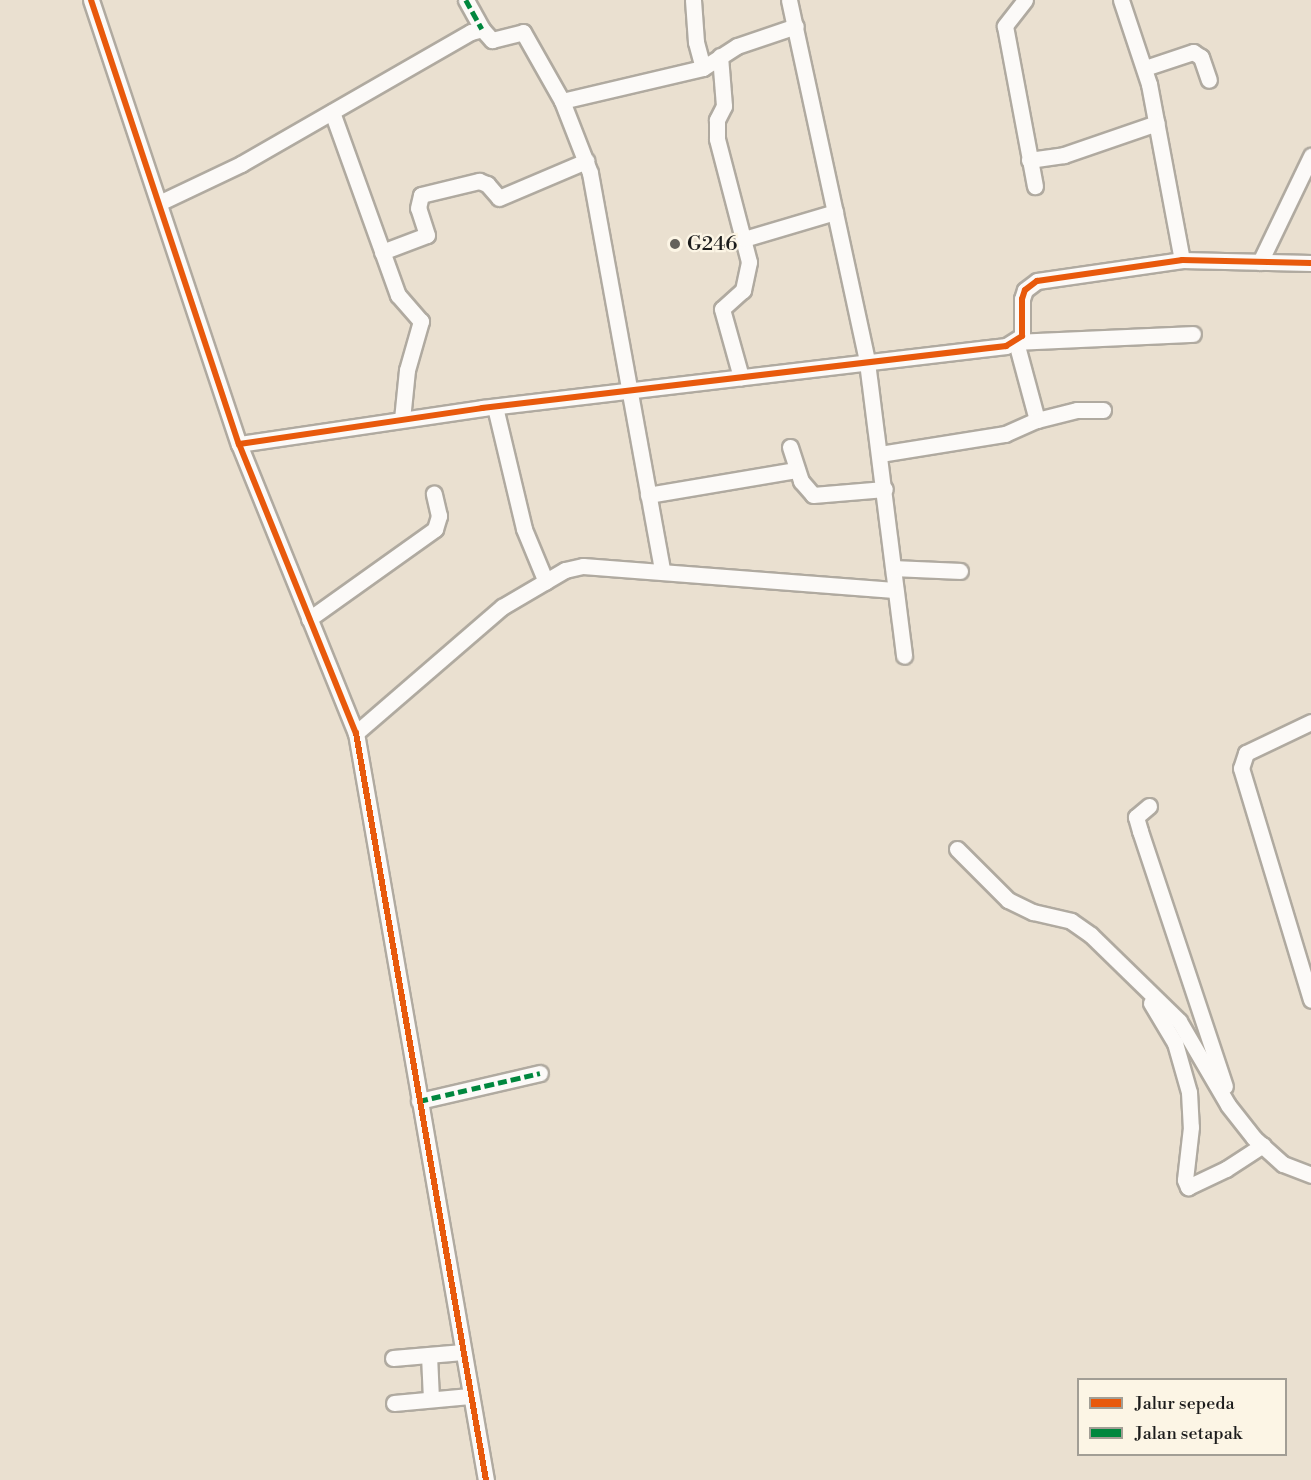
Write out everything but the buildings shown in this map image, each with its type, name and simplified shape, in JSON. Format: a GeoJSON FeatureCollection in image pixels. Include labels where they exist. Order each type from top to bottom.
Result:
{"type":"FeatureCollection","features":[{"type":"Feature","properties":{"kind":"street"},"geometry":{"type":"LineString","coordinates":[[91,0],[239,444],[356,733],[486,1480]]}},
{"type":"Feature","properties":{"kind":"street"},"geometry":{"type":"LineString","coordinates":[[466,0],[482,29],[492,40],[524,32],[561,102],[586,161],[626,391],[662,570]]}},
{"type":"Feature","properties":{"kind":"street"},"geometry":{"type":"LineString","coordinates":[[693,0],[696,42],[703,68]]}},
{"type":"Feature","properties":{"kind":"street"},"geometry":{"type":"LineString","coordinates":[[789,0],[867,362],[885,489],[894,568],[894,590],[904,656]]}},
{"type":"Feature","properties":{"kind":"street"},"geometry":{"type":"LineString","coordinates":[[1025,0],[1005,26],[1035,186]]}},
{"type":"Feature","properties":{"kind":"street"},"geometry":{"type":"LineString","coordinates":[[1121,0],[1145,68],[1182,260]]}},
{"type":"Feature","properties":{"kind":"street"},"geometry":{"type":"LineString","coordinates":[[561,102],[703,68],[737,46],[796,26]]}},
{"type":"Feature","properties":{"kind":"street"},"geometry":{"type":"LineString","coordinates":[[159,203],[241,164],[482,29]]}},
{"type":"Feature","properties":{"kind":"street"},"geometry":{"type":"LineString","coordinates":[[1145,68],[1193,52],[1201,57],[1209,80]]}},
{"type":"Feature","properties":{"kind":"street"},"geometry":{"type":"LineString","coordinates":[[720,56],[724,106],[716,128],[749,262],[743,290],[723,309],[741,377]]}},
{"type":"Feature","properties":{"kind":"street"},"geometry":{"type":"LineString","coordinates":[[332,112],[398,295],[421,321],[407,370],[402,419]]}},
{"type":"Feature","properties":{"kind":"street"},"geometry":{"type":"LineString","coordinates":[[1029,160],[1064,155],[1157,123]]}},
{"type":"Feature","properties":{"kind":"street"},"geometry":{"type":"LineString","coordinates":[[1260,262],[1311,156]]}},
{"type":"Feature","properties":{"kind":"street"},"geometry":{"type":"LineString","coordinates":[[382,252],[427,235],[418,208],[421,195],[479,181],[487,184],[499,198],[586,161]]}},
{"type":"Feature","properties":{"kind":"street"},"geometry":{"type":"LineString","coordinates":[[744,239],[835,212]]}},
{"type":"Feature","properties":{"kind":"street"},"geometry":{"type":"LineString","coordinates":[[1016,342],[1022,336],[1025,290],[1036,281],[1182,260],[1311,263]]}},
{"type":"Feature","properties":{"kind":"street"},"geometry":{"type":"LineString","coordinates":[[239,444],[402,419],[1016,342],[1193,334]]}},
{"type":"Feature","properties":{"kind":"street"},"geometry":{"type":"LineString","coordinates":[[1016,342],[1037,420]]}},
{"type":"Feature","properties":{"kind":"street"},"geometry":{"type":"LineString","coordinates":[[495,407],[524,529],[546,582]]}},
{"type":"Feature","properties":{"kind":"street"},"geometry":{"type":"LineString","coordinates":[[880,454],[1005,434],[1037,420],[1077,410],[1103,410]]}},
{"type":"Feature","properties":{"kind":"street"},"geometry":{"type":"LineString","coordinates":[[790,447],[795,470],[807,491],[813,495],[885,489]]}},
{"type":"Feature","properties":{"kind":"street"},"geometry":{"type":"LineString","coordinates":[[648,495],[795,470]]}},
{"type":"Feature","properties":{"kind":"street"},"geometry":{"type":"LineString","coordinates":[[309,619],[435,529],[439,516],[434,494]]}},
{"type":"Feature","properties":{"kind":"street"},"geometry":{"type":"LineString","coordinates":[[356,733],[502,607],[546,582],[583,566],[662,570],[894,590]]}},
{"type":"Feature","properties":{"kind":"street"},"geometry":{"type":"LineString","coordinates":[[894,568],[960,571]]}},
{"type":"Feature","properties":{"kind":"street"},"geometry":{"type":"LineString","coordinates":[[1311,722],[1246,753],[1240,768],[1311,1000]]}},
{"type":"Feature","properties":{"kind":"street"},"geometry":{"type":"LineString","coordinates":[[1149,806],[1136,817],[1224,1082],[1228,1105]]}},
{"type":"Feature","properties":{"kind":"street"},"geometry":{"type":"LineString","coordinates":[[957,849],[1008,900],[1079,925],[1179,1021],[1228,1105],[1263,1145],[1283,1164],[1311,1175]]}},
{"type":"Feature","properties":{"kind":"street"},"geometry":{"type":"LineString","coordinates":[[1139,985],[1175,1043],[1186,1083],[1190,1107],[1185,1180],[1188,1187],[1226,1170],[1263,1145]]}},
{"type":"Feature","properties":{"kind":"street"},"geometry":{"type":"LineString","coordinates":[[419,1101],[540,1073]]}},
{"type":"Feature","properties":{"kind":"street"},"geometry":{"type":"LineString","coordinates":[[393,1358],[463,1352]]}},
{"type":"Feature","properties":{"kind":"street"},"geometry":{"type":"LineString","coordinates":[[429,1355],[431,1399]]}},
{"type":"Feature","properties":{"kind":"street"},"geometry":{"type":"LineString","coordinates":[[394,1403],[470,1396]]}},
{"type":"Feature","properties":{"kind":"marked path"},"geometry":{"type":"LineString","coordinates":[[466,0],[482,29]]}},
{"type":"Feature","properties":{"kind":"marked path"},"geometry":{"type":"LineString","coordinates":[[419,1101],[540,1073]]}},
{"type":"Feature","properties":{"kind":"cycle path"},"geometry":{"type":"LineString","coordinates":[[91,0],[239,444],[356,733],[486,1480]]}},
{"type":"Feature","properties":{"kind":"cycle path"},"geometry":{"type":"LineString","coordinates":[[239,444],[482,408],[1006,346],[1022,336],[1022,299],[1025,290],[1037,281],[1182,260],[1311,263]]}},
{"type":"Feature","properties":{"kind":"place","name":"G246"},"geometry":{"type":"Point","coordinates":[675,244]}}]}
